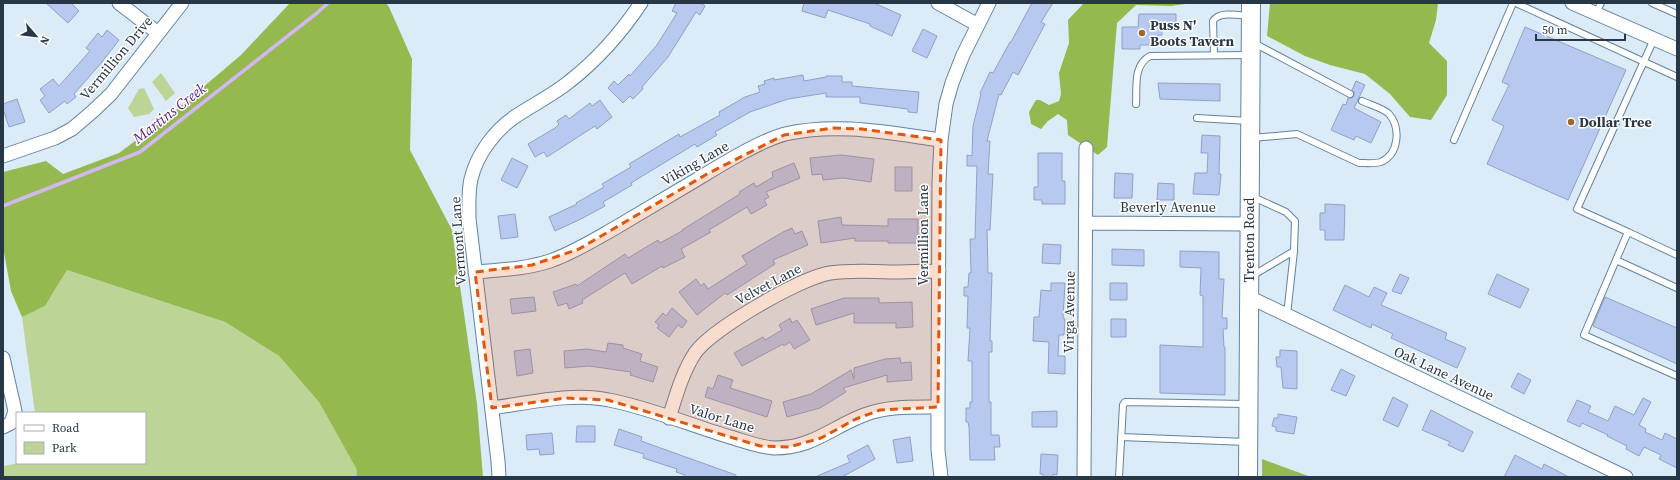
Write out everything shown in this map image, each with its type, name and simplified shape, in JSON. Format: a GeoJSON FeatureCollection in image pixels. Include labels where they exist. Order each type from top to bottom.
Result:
{"type":"FeatureCollection","features":[{"type":"Feature","properties":{"kind":"main road","name":"Trenton Road"},"geometry":{"type":"LineString","coordinates":[[1248,477],[1247,442],[1251,9]]}},
{"type":"Feature","properties":{"kind":"street"},"geometry":{"type":"LineString","coordinates":[[119,3],[158,32]]}},
{"type":"Feature","properties":{"kind":"street","name":"Vermillion Drive"},"geometry":{"type":"LineString","coordinates":[[3,156],[55,138],[77,125],[111,94],[182,3]]}},
{"type":"Feature","properties":{"kind":"street","name":"Vermont Lane"},"geometry":{"type":"LineString","coordinates":[[499,477],[475,272],[469,199],[470,180],[474,167],[491,139],[515,117],[551,94],[593,62],[611,43],[641,3]]}},
{"type":"Feature","properties":{"kind":"street"},"geometry":{"type":"LineString","coordinates":[[938,3],[978,24]]}},
{"type":"Feature","properties":{"kind":"street","name":"Vermillion Lane"},"geometry":{"type":"LineString","coordinates":[[942,477],[938,450],[941,140],[946,104],[952,83],[963,55],[989,3]]}},
{"type":"Feature","properties":{"kind":"street"},"geometry":{"type":"LineString","coordinates":[[1572,3],[1598,8],[1654,39],[1677,49]]}},
{"type":"Feature","properties":{"kind":"street","name":"Viking Lane"},"geometry":{"type":"LineString","coordinates":[[475,272],[532,266],[550,261],[579,248],[730,160],[771,139],[784,135],[808,130],[833,128],[862,129],[941,140]]}},
{"type":"Feature","properties":{"kind":"street","name":"Virga Avenue"},"geometry":{"type":"LineString","coordinates":[[1084,477],[1086,148]]}},
{"type":"Feature","properties":{"kind":"street","name":"Beverly Avenue"},"geometry":{"type":"LineString","coordinates":[[1086,223],[1250,224]]}},
{"type":"Feature","properties":{"kind":"street","name":"Velvet Lane"},"geometry":{"type":"LineString","coordinates":[[669,418],[682,378],[689,363],[705,342],[731,322],[787,290],[814,277],[829,273],[856,271],[939,271]]}},
{"type":"Feature","properties":{"kind":"street","name":"Oak Lane Avenue"},"geometry":{"type":"LineString","coordinates":[[1249,298],[1626,477]]}},
{"type":"Feature","properties":{"kind":"street"},"geometry":{"type":"LineString","coordinates":[[3,358],[15,411],[10,423],[3,427]]}},
{"type":"Feature","properties":{"kind":"street","name":"Valor Lane"},"geometry":{"type":"LineString","coordinates":[[492,408],[566,398],[608,400],[760,446],[772,448],[805,444],[821,438],[856,419],[880,410],[914,407],[938,407]]}},
{"type":"Feature","properties":{"kind":"lane"},"geometry":{"type":"LineString","coordinates":[[1454,140],[1513,3]]}},
{"type":"Feature","properties":{"kind":"lane"},"geometry":{"type":"LineString","coordinates":[[1516,3],[1677,77]]}},
{"type":"Feature","properties":{"kind":"lane"},"geometry":{"type":"LineString","coordinates":[[1652,3],[1677,14]]}},
{"type":"Feature","properties":{"kind":"lane"},"geometry":{"type":"LineString","coordinates":[[1214,55],[1213,21],[1215,18],[1221,15],[1251,9]]}},
{"type":"Feature","properties":{"kind":"lane"},"geometry":{"type":"LineString","coordinates":[[1654,39],[1577,209],[1677,255]]}},
{"type":"Feature","properties":{"kind":"lane"},"geometry":{"type":"LineString","coordinates":[[1136,104],[1137,70],[1145,58],[1150,56],[1214,55],[1251,48],[1350,94]]}},
{"type":"Feature","properties":{"kind":"lane"},"geometry":{"type":"LineString","coordinates":[[1197,118],[1250,130],[1297,134],[1359,163],[1371,164],[1381,162],[1391,154],[1396,144],[1397,128],[1389,114],[1362,100]]}},
{"type":"Feature","properties":{"kind":"lane"},"geometry":{"type":"LineString","coordinates":[[1250,196],[1286,212],[1295,221],[1294,251],[1286,316]]}},
{"type":"Feature","properties":{"kind":"lane"},"geometry":{"type":"LineString","coordinates":[[1628,232],[1584,335],[1677,376]]}},
{"type":"Feature","properties":{"kind":"lane"},"geometry":{"type":"LineString","coordinates":[[1249,278],[1294,251]]}},
{"type":"Feature","properties":{"kind":"lane"},"geometry":{"type":"LineString","coordinates":[[1616,260],[1677,288]]}},
{"type":"Feature","properties":{"kind":"lane"},"geometry":{"type":"LineString","coordinates":[[1119,477],[1123,405],[1125,402],[1248,404]]}},
{"type":"Feature","properties":{"kind":"lane"},"geometry":{"type":"LineString","coordinates":[[1121,438],[1247,442]]}},
{"type":"Feature","properties":{"kind":"highlighted area"},"geometry":{"type":"Polygon","coordinates":[[[833,128],[862,129],[941,140],[938,407],[880,410],[856,419],[821,438],[789,447],[760,446],[608,400],[566,398],[492,408],[475,272],[532,265],[579,249],[707,174],[784,135],[833,128]]]}},
{"type":"Feature","properties":{"kind":"green space"},"geometry":{"type":"Polygon","coordinates":[[[290,3],[386,3],[412,59],[410,150],[452,230],[477,404],[483,477],[356,477],[357,470],[319,402],[279,356],[225,322],[67,270],[45,306],[22,317],[11,291],[3,247],[3,172],[46,161],[63,174],[119,153],[169,116],[241,55],[290,3]]]}},
{"type":"Feature","properties":{"kind":"green space"},"geometry":{"type":"Polygon","coordinates":[[[1084,3],[1193,3],[1171,6],[1136,5],[1117,23],[1107,147],[1098,155],[1068,135],[1067,120],[1058,114],[1048,121],[1041,129],[1031,124],[1029,112],[1036,100],[1040,100],[1049,105],[1059,101],[1061,94],[1059,73],[1069,43],[1068,20],[1084,3]]]}},
{"type":"Feature","properties":{"kind":"green space"},"geometry":{"type":"Polygon","coordinates":[[[1270,3],[1438,3],[1436,20],[1429,43],[1447,61],[1447,95],[1431,120],[1410,117],[1390,94],[1365,74],[1330,65],[1305,56],[1267,36],[1270,3]]]}},
{"type":"Feature","properties":{"kind":"green space"},"geometry":{"type":"Polygon","coordinates":[[[161,73],[175,93],[166,101],[152,82],[161,73]]]}},
{"type":"Feature","properties":{"kind":"green space"},"geometry":{"type":"Polygon","coordinates":[[[144,88],[154,109],[149,114],[134,117],[128,108],[139,89],[144,88]]]}},
{"type":"Feature","properties":{"kind":"green space"},"geometry":{"type":"Polygon","coordinates":[[[67,270],[225,322],[279,356],[319,402],[357,470],[356,477],[3,477],[3,466],[16,464],[146,464],[146,412],[35,412],[22,317],[45,306],[67,270]]]}},
{"type":"Feature","properties":{"kind":"green space"},"geometry":{"type":"Polygon","coordinates":[[[1262,459],[1311,477],[1262,477],[1262,459]]]}},
{"type":"Feature","properties":{"kind":"building"},"geometry":{"type":"Polygon","coordinates":[[[46,3],[71,3],[79,11],[68,23],[46,3]]]}},
{"type":"Feature","properties":{"kind":"building"},"geometry":{"type":"Polygon","coordinates":[[[676,3],[700,3],[705,6],[700,15],[696,12],[668,57],[642,87],[643,89],[633,99],[630,96],[623,103],[608,88],[614,81],[618,85],[629,74],[630,76],[657,45],[677,13],[672,11],[676,3]]]}},
{"type":"Feature","properties":{"kind":"building"},"geometry":{"type":"Polygon","coordinates":[[[804,3],[874,3],[901,15],[892,36],[870,26],[870,24],[828,10],[825,18],[802,11],[804,3]]]}},
{"type":"Feature","properties":{"kind":"building"},"geometry":{"type":"Polygon","coordinates":[[[1032,3],[1053,3],[1041,22],[1045,24],[1018,75],[1013,72],[1001,95],[999,94],[987,141],[990,141],[988,174],[993,174],[990,230],[987,230],[988,273],[992,273],[990,341],[992,341],[992,352],[989,352],[989,402],[991,402],[991,435],[999,435],[1000,447],[994,447],[995,460],[970,460],[969,427],[968,422],[966,422],[966,408],[970,408],[970,402],[972,402],[972,361],[968,361],[970,328],[967,328],[968,296],[964,296],[964,287],[968,287],[969,273],[971,273],[970,239],[975,239],[977,166],[967,166],[967,155],[972,156],[973,126],[980,93],[990,72],[993,73],[1032,3]]]}},
{"type":"Feature","properties":{"kind":"building","name":"Puss N' Boots Tavern"},"geometry":{"type":"Polygon","coordinates":[[[1139,14],[1176,14],[1176,30],[1162,30],[1162,35],[1158,35],[1157,45],[1140,45],[1140,49],[1122,49],[1122,27],[1138,27],[1139,14]]]}},
{"type":"Feature","properties":{"kind":"building"},"geometry":{"type":"Polygon","coordinates":[[[1525,27],[1626,70],[1568,200],[1487,164],[1504,126],[1492,120],[1509,85],[1502,82],[1525,27]]]}},
{"type":"Feature","properties":{"kind":"building"},"geometry":{"type":"Polygon","coordinates":[[[923,29],[937,36],[927,58],[912,51],[923,29]]]}},
{"type":"Feature","properties":{"kind":"building"},"geometry":{"type":"Polygon","coordinates":[[[107,30],[119,40],[74,94],[76,97],[67,104],[65,101],[49,113],[40,100],[45,96],[40,89],[53,79],[59,86],[90,51],[86,48],[98,33],[102,37],[107,30]]]}},
{"type":"Feature","properties":{"kind":"building"},"geometry":{"type":"Polygon","coordinates":[[[803,75],[804,81],[826,76],[842,76],[842,82],[852,82],[852,86],[919,92],[917,113],[908,112],[908,109],[860,103],[860,97],[826,97],[826,93],[788,99],[750,112],[715,132],[717,135],[697,147],[695,144],[631,183],[632,185],[603,202],[605,206],[555,231],[549,217],[577,204],[576,203],[604,187],[602,184],[631,167],[629,164],[679,134],[680,137],[720,115],[719,112],[745,97],[760,92],[758,86],[765,84],[764,81],[774,78],[774,80],[803,75]]]}},
{"type":"Feature","properties":{"kind":"building"},"geometry":{"type":"Polygon","coordinates":[[[1356,81],[1365,85],[1354,108],[1381,122],[1371,143],[1356,136],[1354,140],[1331,130],[1343,104],[1346,105],[1348,98],[1352,98],[1354,96],[1354,92],[1352,90],[1356,81]]]}},
{"type":"Feature","properties":{"kind":"building"},"geometry":{"type":"Polygon","coordinates":[[[1158,83],[1220,84],[1220,101],[1160,99],[1158,83]]]}},
{"type":"Feature","properties":{"kind":"building"},"geometry":{"type":"Polygon","coordinates":[[[17,99],[25,122],[9,127],[3,109],[3,104],[17,99]]]}},
{"type":"Feature","properties":{"kind":"building"},"geometry":{"type":"Polygon","coordinates":[[[600,100],[612,117],[597,129],[595,126],[547,157],[544,152],[535,157],[528,144],[555,128],[559,124],[557,121],[566,115],[569,119],[590,103],[592,106],[600,100]]]}},
{"type":"Feature","properties":{"kind":"building"},"geometry":{"type":"Polygon","coordinates":[[[1202,135],[1220,136],[1219,174],[1221,174],[1219,195],[1193,194],[1195,173],[1207,173],[1208,153],[1201,153],[1202,135]]]}},
{"type":"Feature","properties":{"kind":"building"},"geometry":{"type":"Polygon","coordinates":[[[1038,153],[1062,153],[1062,181],[1065,181],[1065,204],[1042,204],[1042,200],[1034,200],[1034,187],[1038,187],[1038,153]]]}},
{"type":"Feature","properties":{"kind":"building"},"geometry":{"type":"Polygon","coordinates":[[[841,155],[874,159],[871,182],[843,178],[823,180],[822,174],[812,175],[810,158],[841,155]]]}},
{"type":"Feature","properties":{"kind":"building"},"geometry":{"type":"Polygon","coordinates":[[[512,158],[528,166],[517,188],[501,180],[512,158]]]}},
{"type":"Feature","properties":{"kind":"building"},"geometry":{"type":"Polygon","coordinates":[[[794,163],[800,178],[766,192],[769,197],[764,200],[767,205],[751,214],[747,207],[709,230],[711,232],[681,249],[685,257],[663,268],[662,266],[632,284],[625,273],[582,300],[583,303],[569,309],[567,303],[558,306],[553,292],[576,284],[577,286],[625,254],[628,258],[658,240],[660,243],[682,231],[740,194],[739,192],[754,183],[756,187],[773,177],[772,172],[794,163]]]}},
{"type":"Feature","properties":{"kind":"building"},"geometry":{"type":"Polygon","coordinates":[[[895,167],[912,167],[912,191],[895,191],[895,167]]]}},
{"type":"Feature","properties":{"kind":"building"},"geometry":{"type":"Polygon","coordinates":[[[1115,173],[1133,174],[1132,198],[1114,198],[1115,173]]]}},
{"type":"Feature","properties":{"kind":"building"},"geometry":{"type":"Polygon","coordinates":[[[1158,183],[1174,184],[1174,200],[1157,200],[1158,183]]]}},
{"type":"Feature","properties":{"kind":"building"},"geometry":{"type":"Polygon","coordinates":[[[1325,204],[1345,205],[1344,240],[1325,240],[1325,230],[1320,230],[1320,213],[1325,213],[1325,204]]]}},
{"type":"Feature","properties":{"kind":"building"},"geometry":{"type":"Polygon","coordinates":[[[515,214],[518,237],[501,239],[498,216],[515,214]]]}},
{"type":"Feature","properties":{"kind":"building"},"geometry":{"type":"Polygon","coordinates":[[[841,217],[842,225],[888,226],[888,219],[918,219],[918,243],[855,241],[855,238],[821,243],[818,221],[841,217]]]}},
{"type":"Feature","properties":{"kind":"building"},"geometry":{"type":"Polygon","coordinates":[[[792,228],[795,234],[802,231],[808,245],[773,260],[775,264],[727,295],[725,293],[697,315],[679,292],[696,279],[701,286],[704,283],[708,289],[747,264],[742,256],[792,228]]]}},
{"type":"Feature","properties":{"kind":"building"},"geometry":{"type":"Polygon","coordinates":[[[1043,244],[1061,245],[1060,264],[1042,263],[1043,244]]]}},
{"type":"Feature","properties":{"kind":"building"},"geometry":{"type":"Polygon","coordinates":[[[1112,249],[1144,250],[1144,266],[1112,265],[1112,249]]]}},
{"type":"Feature","properties":{"kind":"building"},"geometry":{"type":"Polygon","coordinates":[[[1180,251],[1219,252],[1219,279],[1224,279],[1222,318],[1227,318],[1227,329],[1223,329],[1225,347],[1225,395],[1160,393],[1160,345],[1203,347],[1203,296],[1200,295],[1201,268],[1180,267],[1180,251]]]}},
{"type":"Feature","properties":{"kind":"building"},"geometry":{"type":"Polygon","coordinates":[[[1400,274],[1409,278],[1401,294],[1392,291],[1400,274]]]}},
{"type":"Feature","properties":{"kind":"building"},"geometry":{"type":"Polygon","coordinates":[[[1497,274],[1529,289],[1520,308],[1488,294],[1497,274]]]}},
{"type":"Feature","properties":{"kind":"building"},"geometry":{"type":"Polygon","coordinates":[[[1051,283],[1065,283],[1063,318],[1065,319],[1064,335],[1059,335],[1058,356],[1065,356],[1065,374],[1048,373],[1049,342],[1033,341],[1034,317],[1039,317],[1041,290],[1051,291],[1051,283]]]}},
{"type":"Feature","properties":{"kind":"building"},"geometry":{"type":"Polygon","coordinates":[[[1110,283],[1127,283],[1127,300],[1110,300],[1110,283]]]}},
{"type":"Feature","properties":{"kind":"building"},"geometry":{"type":"Polygon","coordinates":[[[1345,285],[1369,297],[1374,287],[1387,293],[1381,305],[1447,333],[1445,339],[1466,348],[1457,368],[1391,338],[1393,334],[1372,324],[1371,328],[1333,310],[1345,285]]]}},
{"type":"Feature","properties":{"kind":"building"},"geometry":{"type":"Polygon","coordinates":[[[534,297],[536,311],[512,314],[510,299],[534,297]]]}},
{"type":"Feature","properties":{"kind":"building"},"geometry":{"type":"Polygon","coordinates":[[[1605,297],[1677,328],[1677,364],[1593,326],[1605,297]]]}},
{"type":"Feature","properties":{"kind":"building"},"geometry":{"type":"Polygon","coordinates":[[[844,298],[879,298],[879,303],[912,302],[913,327],[896,328],[896,323],[854,323],[854,313],[816,325],[811,309],[844,298]]]}},
{"type":"Feature","properties":{"kind":"building"},"geometry":{"type":"Polygon","coordinates":[[[672,308],[687,321],[682,328],[678,325],[669,337],[657,328],[659,325],[655,322],[663,313],[666,316],[672,308]]]}},
{"type":"Feature","properties":{"kind":"building"},"geometry":{"type":"Polygon","coordinates":[[[790,318],[792,323],[797,320],[810,340],[794,349],[790,342],[784,346],[783,344],[742,366],[734,353],[763,337],[765,340],[782,330],[779,325],[790,318]]]}},
{"type":"Feature","properties":{"kind":"building"},"geometry":{"type":"Polygon","coordinates":[[[1111,319],[1126,319],[1126,337],[1111,337],[1111,319]]]}},
{"type":"Feature","properties":{"kind":"building"},"geometry":{"type":"Polygon","coordinates":[[[608,343],[623,345],[623,348],[642,354],[640,361],[658,367],[653,382],[630,375],[631,372],[589,366],[565,368],[564,351],[587,349],[606,352],[608,343]]]}},
{"type":"Feature","properties":{"kind":"building"},"geometry":{"type":"Polygon","coordinates":[[[530,349],[533,373],[517,376],[514,351],[530,349]]]}},
{"type":"Feature","properties":{"kind":"building"},"geometry":{"type":"Polygon","coordinates":[[[1280,350],[1297,351],[1297,389],[1283,388],[1281,367],[1277,367],[1276,357],[1280,357],[1280,350]]]}},
{"type":"Feature","properties":{"kind":"building"},"geometry":{"type":"Polygon","coordinates":[[[900,358],[901,363],[911,362],[912,380],[887,382],[887,375],[843,388],[846,392],[820,408],[787,417],[783,402],[811,394],[851,370],[854,379],[854,368],[885,359],[900,358]]]}},
{"type":"Feature","properties":{"kind":"building"},"geometry":{"type":"Polygon","coordinates":[[[1341,369],[1355,376],[1346,396],[1331,390],[1341,369]]]}},
{"type":"Feature","properties":{"kind":"building"},"geometry":{"type":"Polygon","coordinates":[[[1518,373],[1531,380],[1524,394],[1511,387],[1518,373]]]}},
{"type":"Feature","properties":{"kind":"building"},"geometry":{"type":"Polygon","coordinates":[[[718,375],[733,380],[730,388],[772,401],[767,417],[705,397],[708,387],[713,389],[718,375]]]}},
{"type":"Feature","properties":{"kind":"building"},"geometry":{"type":"Polygon","coordinates":[[[1393,397],[1408,405],[1398,427],[1383,420],[1393,397]]]}},
{"type":"Feature","properties":{"kind":"building"},"geometry":{"type":"Polygon","coordinates":[[[1643,398],[1651,402],[1639,425],[1646,429],[1645,432],[1662,440],[1665,433],[1677,439],[1677,468],[1659,459],[1661,455],[1644,447],[1639,456],[1626,449],[1627,446],[1607,436],[1608,435],[1582,423],[1580,427],[1567,421],[1577,400],[1591,406],[1588,412],[1608,421],[1615,406],[1634,415],[1643,398]]]}},
{"type":"Feature","properties":{"kind":"building"},"geometry":{"type":"Polygon","coordinates":[[[1431,410],[1473,432],[1463,452],[1448,445],[1450,442],[1422,430],[1431,410]]]}},
{"type":"Feature","properties":{"kind":"building"},"geometry":{"type":"Polygon","coordinates":[[[1057,411],[1057,427],[1032,427],[1032,412],[1057,411]]]}},
{"type":"Feature","properties":{"kind":"building"},"geometry":{"type":"Polygon","coordinates":[[[1278,414],[1297,417],[1294,434],[1276,431],[1276,427],[1272,426],[1274,418],[1278,418],[1278,414]]]}},
{"type":"Feature","properties":{"kind":"building"},"geometry":{"type":"Polygon","coordinates":[[[577,426],[595,426],[595,442],[576,442],[577,426]]]}},
{"type":"Feature","properties":{"kind":"building"},"geometry":{"type":"Polygon","coordinates":[[[619,429],[642,437],[641,441],[736,475],[736,477],[684,477],[685,475],[676,472],[677,469],[643,458],[644,454],[614,445],[619,429]]]}},
{"type":"Feature","properties":{"kind":"building"},"geometry":{"type":"Polygon","coordinates":[[[552,433],[554,454],[540,455],[539,449],[527,450],[526,435],[552,433]]]}},
{"type":"Feature","properties":{"kind":"building"},"geometry":{"type":"Polygon","coordinates":[[[910,437],[913,461],[897,463],[893,440],[910,437]]]}},
{"type":"Feature","properties":{"kind":"building"},"geometry":{"type":"Polygon","coordinates":[[[868,445],[875,459],[842,477],[815,477],[850,462],[847,456],[868,445]]]}},
{"type":"Feature","properties":{"kind":"building"},"geometry":{"type":"Polygon","coordinates":[[[1041,454],[1058,455],[1057,475],[1053,474],[1053,477],[1043,477],[1043,474],[1040,474],[1041,454]]]}},
{"type":"Feature","properties":{"kind":"building"},"geometry":{"type":"Polygon","coordinates":[[[1515,455],[1542,469],[1544,464],[1569,477],[1504,477],[1515,455]]]}},
{"type":"Feature","properties":{"kind":"waterway","name":"Martins Creek"},"geometry":{"type":"LineString","coordinates":[[3,206],[140,152],[328,3]]}},
{"type":"Feature","properties":{"kind":"place","name":"Puss N' Boots Tavern"},"geometry":{"type":"Point","coordinates":[1142,33]}},
{"type":"Feature","properties":{"kind":"place","name":"Dollar Tree"},"geometry":{"type":"Point","coordinates":[1571,122]}}]}
